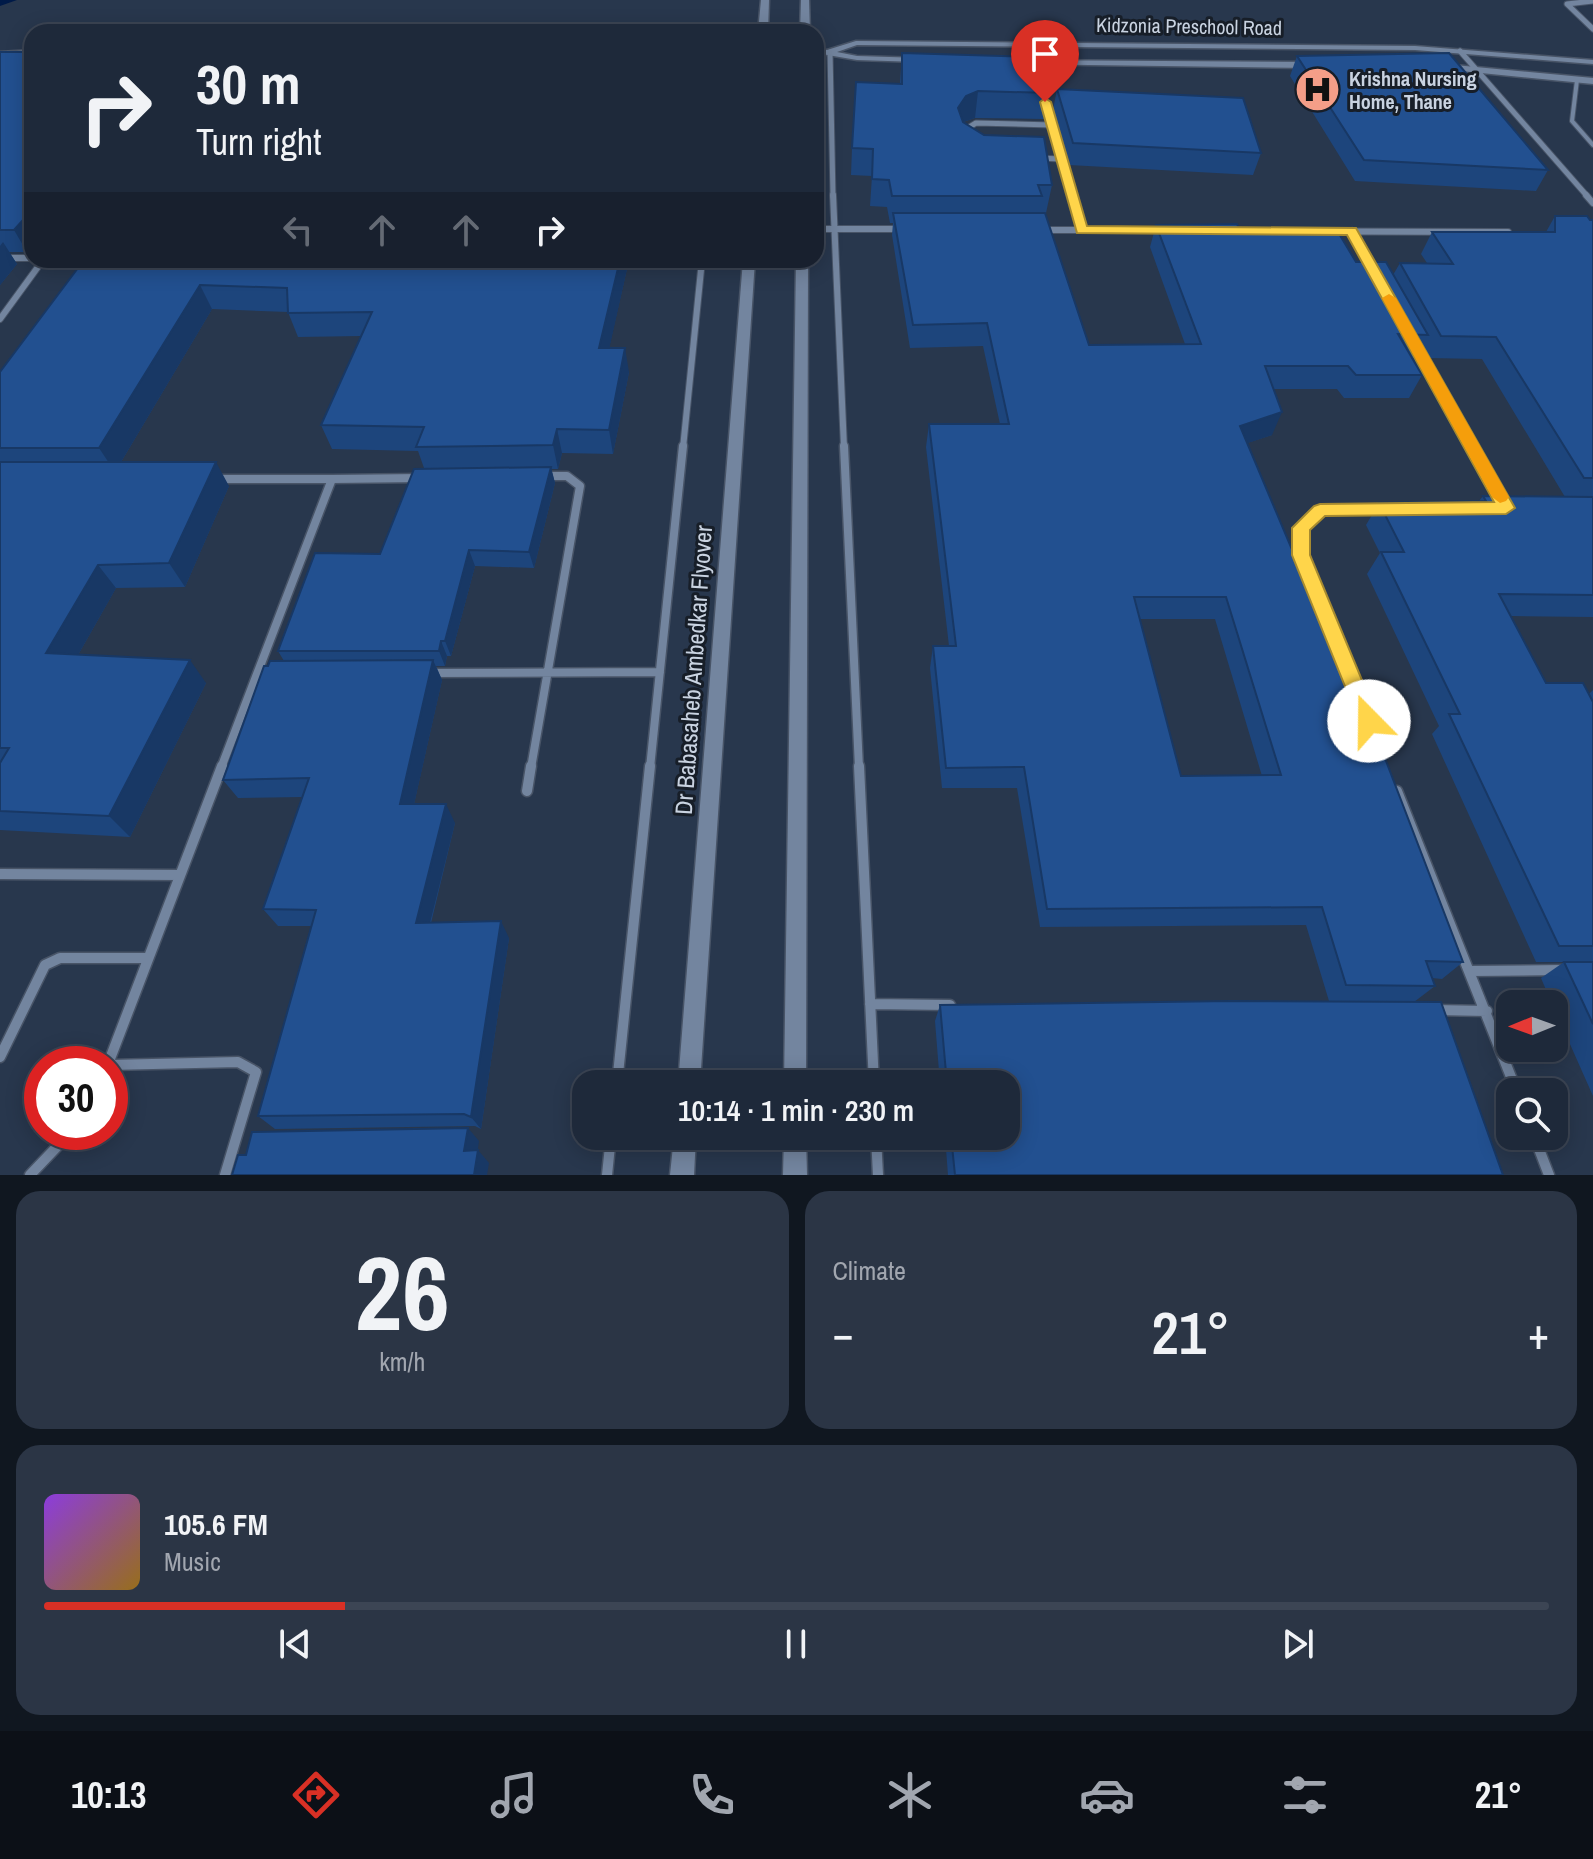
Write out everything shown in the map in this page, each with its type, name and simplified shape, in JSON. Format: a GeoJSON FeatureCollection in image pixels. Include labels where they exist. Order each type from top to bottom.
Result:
{"type":"FeatureCollection","features":[{"type":"Feature","properties":{"kind":"main road"},"geometry":{"type":"LineString","coordinates":[[764,24],[765,0]]}},
{"type":"Feature","properties":{"kind":"main road"},"geometry":{"type":"LineString","coordinates":[[805,0],[805,24]]}},
{"type":"Feature","properties":{"kind":"main road","name":"Dr Babasaheb Ambedkar Flyover"},"geometry":{"type":"LineString","coordinates":[[690,1070],[748,268]]}},
{"type":"Feature","properties":{"kind":"main road"},"geometry":{"type":"LineString","coordinates":[[795,1070],[802,268]]}},
{"type":"Feature","properties":{"kind":"main road"},"geometry":{"type":"LineString","coordinates":[[682,1175],[684,1150]]}},
{"type":"Feature","properties":{"kind":"main road"},"geometry":{"type":"LineString","coordinates":[[795,1150],[795,1175]]}},
{"type":"Feature","properties":{"kind":"street"},"geometry":{"type":"LineString","coordinates":[[1593,1],[1567,4],[1593,29]]}},
{"type":"Feature","properties":{"kind":"street","name":"Kidzonia Preschool Road"},"geometry":{"type":"LineString","coordinates":[[830,52],[856,43],[1131,43],[1460,51],[1593,62]]}},
{"type":"Feature","properties":{"kind":"street"},"geometry":{"type":"LineString","coordinates":[[1460,51],[1593,203]]}},
{"type":"Feature","properties":{"kind":"street"},"geometry":{"type":"LineString","coordinates":[[0,54],[24,52]]}},
{"type":"Feature","properties":{"kind":"street"},"geometry":{"type":"LineString","coordinates":[[824,52],[857,58],[931,60]]}},
{"type":"Feature","properties":{"kind":"street"},"geometry":{"type":"LineString","coordinates":[[830,52],[834,229],[873,1070]]}},
{"type":"Feature","properties":{"kind":"street","name":"Kidzonia Preschool Road"},"geometry":{"type":"LineString","coordinates":[[1005,62],[1329,65]]}},
{"type":"Feature","properties":{"kind":"street"},"geometry":{"type":"LineString","coordinates":[[1034,63],[1081,230]]}},
{"type":"Feature","properties":{"kind":"street"},"geometry":{"type":"LineString","coordinates":[[1437,67],[1593,81]]}},
{"type":"Feature","properties":{"kind":"street"},"geometry":{"type":"LineString","coordinates":[[960,135],[967,126],[976,123],[1052,125]]}},
{"type":"Feature","properties":{"kind":"street"},"geometry":{"type":"LineString","coordinates":[[1029,158],[1061,159]]}},
{"type":"Feature","properties":{"kind":"street"},"geometry":{"type":"LineString","coordinates":[[824,229],[911,229]]}},
{"type":"Feature","properties":{"kind":"street"},"geometry":{"type":"LineString","coordinates":[[1035,230],[1177,230]]}},
{"type":"Feature","properties":{"kind":"street"},"geometry":{"type":"LineString","coordinates":[[1225,231],[1518,232]]}},
{"type":"Feature","properties":{"kind":"street"},"geometry":{"type":"LineString","coordinates":[[1352,231],[1375,273]]}},
{"type":"Feature","properties":{"kind":"street"},"geometry":{"type":"LineString","coordinates":[[0,258],[24,258]]}},
{"type":"Feature","properties":{"kind":"street"},"geometry":{"type":"LineString","coordinates":[[0,319],[37,268]]}},
{"type":"Feature","properties":{"kind":"street"},"geometry":{"type":"LineString","coordinates":[[618,1070],[701,268]]}},
{"type":"Feature","properties":{"kind":"street"},"geometry":{"type":"LineString","coordinates":[[1414,342],[1506,508]]}},
{"type":"Feature","properties":{"kind":"street"},"geometry":{"type":"LineString","coordinates":[[527,791],[580,486],[567,476],[536,476]]}},
{"type":"Feature","properties":{"kind":"street"},"geometry":{"type":"LineString","coordinates":[[206,479],[426,478]]}},
{"type":"Feature","properties":{"kind":"street"},"geometry":{"type":"LineString","coordinates":[[116,1046],[332,479]]}},
{"type":"Feature","properties":{"kind":"street"},"geometry":{"type":"LineString","coordinates":[[1491,508],[1520,507]]}},
{"type":"Feature","properties":{"kind":"street"},"geometry":{"type":"LineString","coordinates":[[1307,570],[1301,555],[1301,528],[1320,510],[1400,508]]}},
{"type":"Feature","properties":{"kind":"street"},"geometry":{"type":"LineString","coordinates":[[410,673],[660,672]]}},
{"type":"Feature","properties":{"kind":"street"},"geometry":{"type":"LineString","coordinates":[[257,674],[288,674]]}},
{"type":"Feature","properties":{"kind":"street"},"geometry":{"type":"LineString","coordinates":[[1395,784],[1512,1078]]}},
{"type":"Feature","properties":{"kind":"street"},"geometry":{"type":"LineString","coordinates":[[0,874],[180,875]]}},
{"type":"Feature","properties":{"kind":"street"},"geometry":{"type":"LineString","coordinates":[[0,1057],[45,965],[60,958],[148,958]]}},
{"type":"Feature","properties":{"kind":"street"},"geometry":{"type":"LineString","coordinates":[[1471,971],[1580,970]]}},
{"type":"Feature","properties":{"kind":"street"},"geometry":{"type":"LineString","coordinates":[[870,1004],[969,1005]]}},
{"type":"Feature","properties":{"kind":"street"},"geometry":{"type":"LineString","coordinates":[[1417,1010],[1487,1011]]}},
{"type":"Feature","properties":{"kind":"street"},"geometry":{"type":"LineString","coordinates":[[128,1064],[238,1062],[256,1072],[225,1175]]}},
{"type":"Feature","properties":{"kind":"street"},"geometry":{"type":"LineString","coordinates":[[237,1137],[253,1137]]}},
{"type":"Feature","properties":{"kind":"street"},"geometry":{"type":"LineString","coordinates":[[30,1175],[54,1150]]}},
{"type":"Feature","properties":{"kind":"street"},"geometry":{"type":"LineString","coordinates":[[607,1175],[610,1150]]}},
{"type":"Feature","properties":{"kind":"street"},"geometry":{"type":"LineString","coordinates":[[877,1150],[878,1175]]}},
{"type":"Feature","properties":{"kind":"street"},"geometry":{"type":"LineString","coordinates":[[1539,1150],[1549,1175]]}},
{"type":"Feature","properties":{"kind":"lane"},"geometry":{"type":"LineString","coordinates":[[1577,80],[1572,121],[1593,145]]}},
{"type":"Feature","properties":{"kind":"building"},"geometry":{"type":"Polygon","coordinates":[[[0,52],[24,52],[24,219],[14,230],[0,230],[0,52]]]}},
{"type":"Feature","properties":{"kind":"building"},"geometry":{"type":"Polygon","coordinates":[[[902,53],[1032,57],[1031,82],[1046,83],[1049,93],[978,91],[966,96],[958,108],[963,122],[984,135],[1044,137],[1052,185],[1038,185],[1042,196],[892,196],[889,180],[872,179],[873,149],[852,148],[856,82],[902,84],[902,53]]]}},
{"type":"Feature","properties":{"kind":"building"},"geometry":{"type":"Polygon","coordinates":[[[1449,53],[1548,170],[1364,160],[1297,56],[1449,53]]]}},
{"type":"Feature","properties":{"kind":"building"},"geometry":{"type":"Polygon","coordinates":[[[1057,89],[1243,98],[1261,153],[1073,143],[1057,89]]]}},
{"type":"Feature","properties":{"kind":"building"},"geometry":{"type":"Polygon","coordinates":[[[893,213],[1045,213],[1089,345],[1201,344],[1156,225],[1237,224],[1241,233],[1338,232],[1356,262],[1386,262],[1428,335],[1398,334],[1422,375],[1356,375],[1348,366],[1265,366],[1282,412],[1240,426],[1293,552],[1306,552],[1463,962],[1426,961],[1435,986],[1346,985],[1322,907],[1047,909],[1024,767],[946,768],[933,646],[956,646],[929,424],[1009,424],[987,323],[913,325],[893,213]],[[1134,597],[1181,776],[1281,775],[1226,597],[1134,597]]]}},
{"type":"Feature","properties":{"kind":"building"},"geometry":{"type":"Polygon","coordinates":[[[1555,216],[1587,216],[1593,220],[1593,478],[1584,478],[1496,337],[1441,336],[1400,263],[1453,264],[1432,232],[1555,232],[1555,216]]]}},
{"type":"Feature","properties":{"kind":"building"},"geometry":{"type":"Polygon","coordinates":[[[78,268],[618,268],[599,348],[625,348],[609,430],[557,429],[553,445],[416,447],[424,427],[321,425],[372,312],[288,313],[287,288],[200,285],[99,448],[0,448],[0,372],[78,268]]]}},
{"type":"Feature","properties":{"kind":"building"},"geometry":{"type":"Polygon","coordinates":[[[0,462],[216,462],[169,563],[98,565],[46,653],[190,660],[109,816],[0,811],[0,763],[9,748],[0,748],[0,462]]]}},
{"type":"Feature","properties":{"kind":"building"},"geometry":{"type":"Polygon","coordinates":[[[551,467],[529,552],[469,550],[445,641],[441,641],[439,651],[278,651],[315,553],[380,554],[414,469],[551,467]]]}},
{"type":"Feature","properties":{"kind":"building"},"geometry":{"type":"Polygon","coordinates":[[[1483,496],[1593,497],[1593,595],[1499,594],[1546,683],[1583,683],[1593,702],[1593,946],[1559,946],[1449,714],[1460,714],[1381,552],[1404,552],[1379,503],[1486,501],[1483,496]]]}},
{"type":"Feature","properties":{"kind":"building"},"geometry":{"type":"Polygon","coordinates":[[[433,660],[400,804],[446,804],[416,923],[501,921],[471,1117],[464,1114],[258,1116],[316,910],[263,909],[309,778],[223,780],[264,666],[268,666],[270,661],[433,660]]]}},
{"type":"Feature","properties":{"kind":"building"},"geometry":{"type":"Polygon","coordinates":[[[1564,962],[1593,962],[1593,1024],[1564,962]]]}},
{"type":"Feature","properties":{"kind":"building"},"geometry":{"type":"Polygon","coordinates":[[[1441,1002],[1503,1175],[955,1175],[952,1150],[1020,1150],[1020,1070],[946,1070],[940,1005],[1441,1002]]]}},
{"type":"Feature","properties":{"kind":"building"},"geometry":{"type":"Polygon","coordinates":[[[468,1128],[464,1151],[478,1150],[474,1175],[232,1175],[238,1155],[246,1155],[252,1132],[468,1128]]]}},
{"type":"Feature","properties":{"kind":"waterway"},"geometry":{"type":"LineString","coordinates":[[0,3],[13,0]]}},
{"type":"Feature","properties":{"kind":"slow traffic"},"geometry":{"type":"LineString","coordinates":[[1389,298],[1500,497]]}},
{"type":"Feature","properties":{"kind":"place","name":"Krishna Nursing Home, Thane"},"geometry":{"type":"Point","coordinates":[1318,89]}},
{"type":"Feature","properties":{"kind":"route"},"geometry":{"type":"LineString","coordinates":[[1045,102],[1081,230],[1352,231],[1506,508],[1320,510],[1301,528],[1301,555],[1369,721]]}}]}
